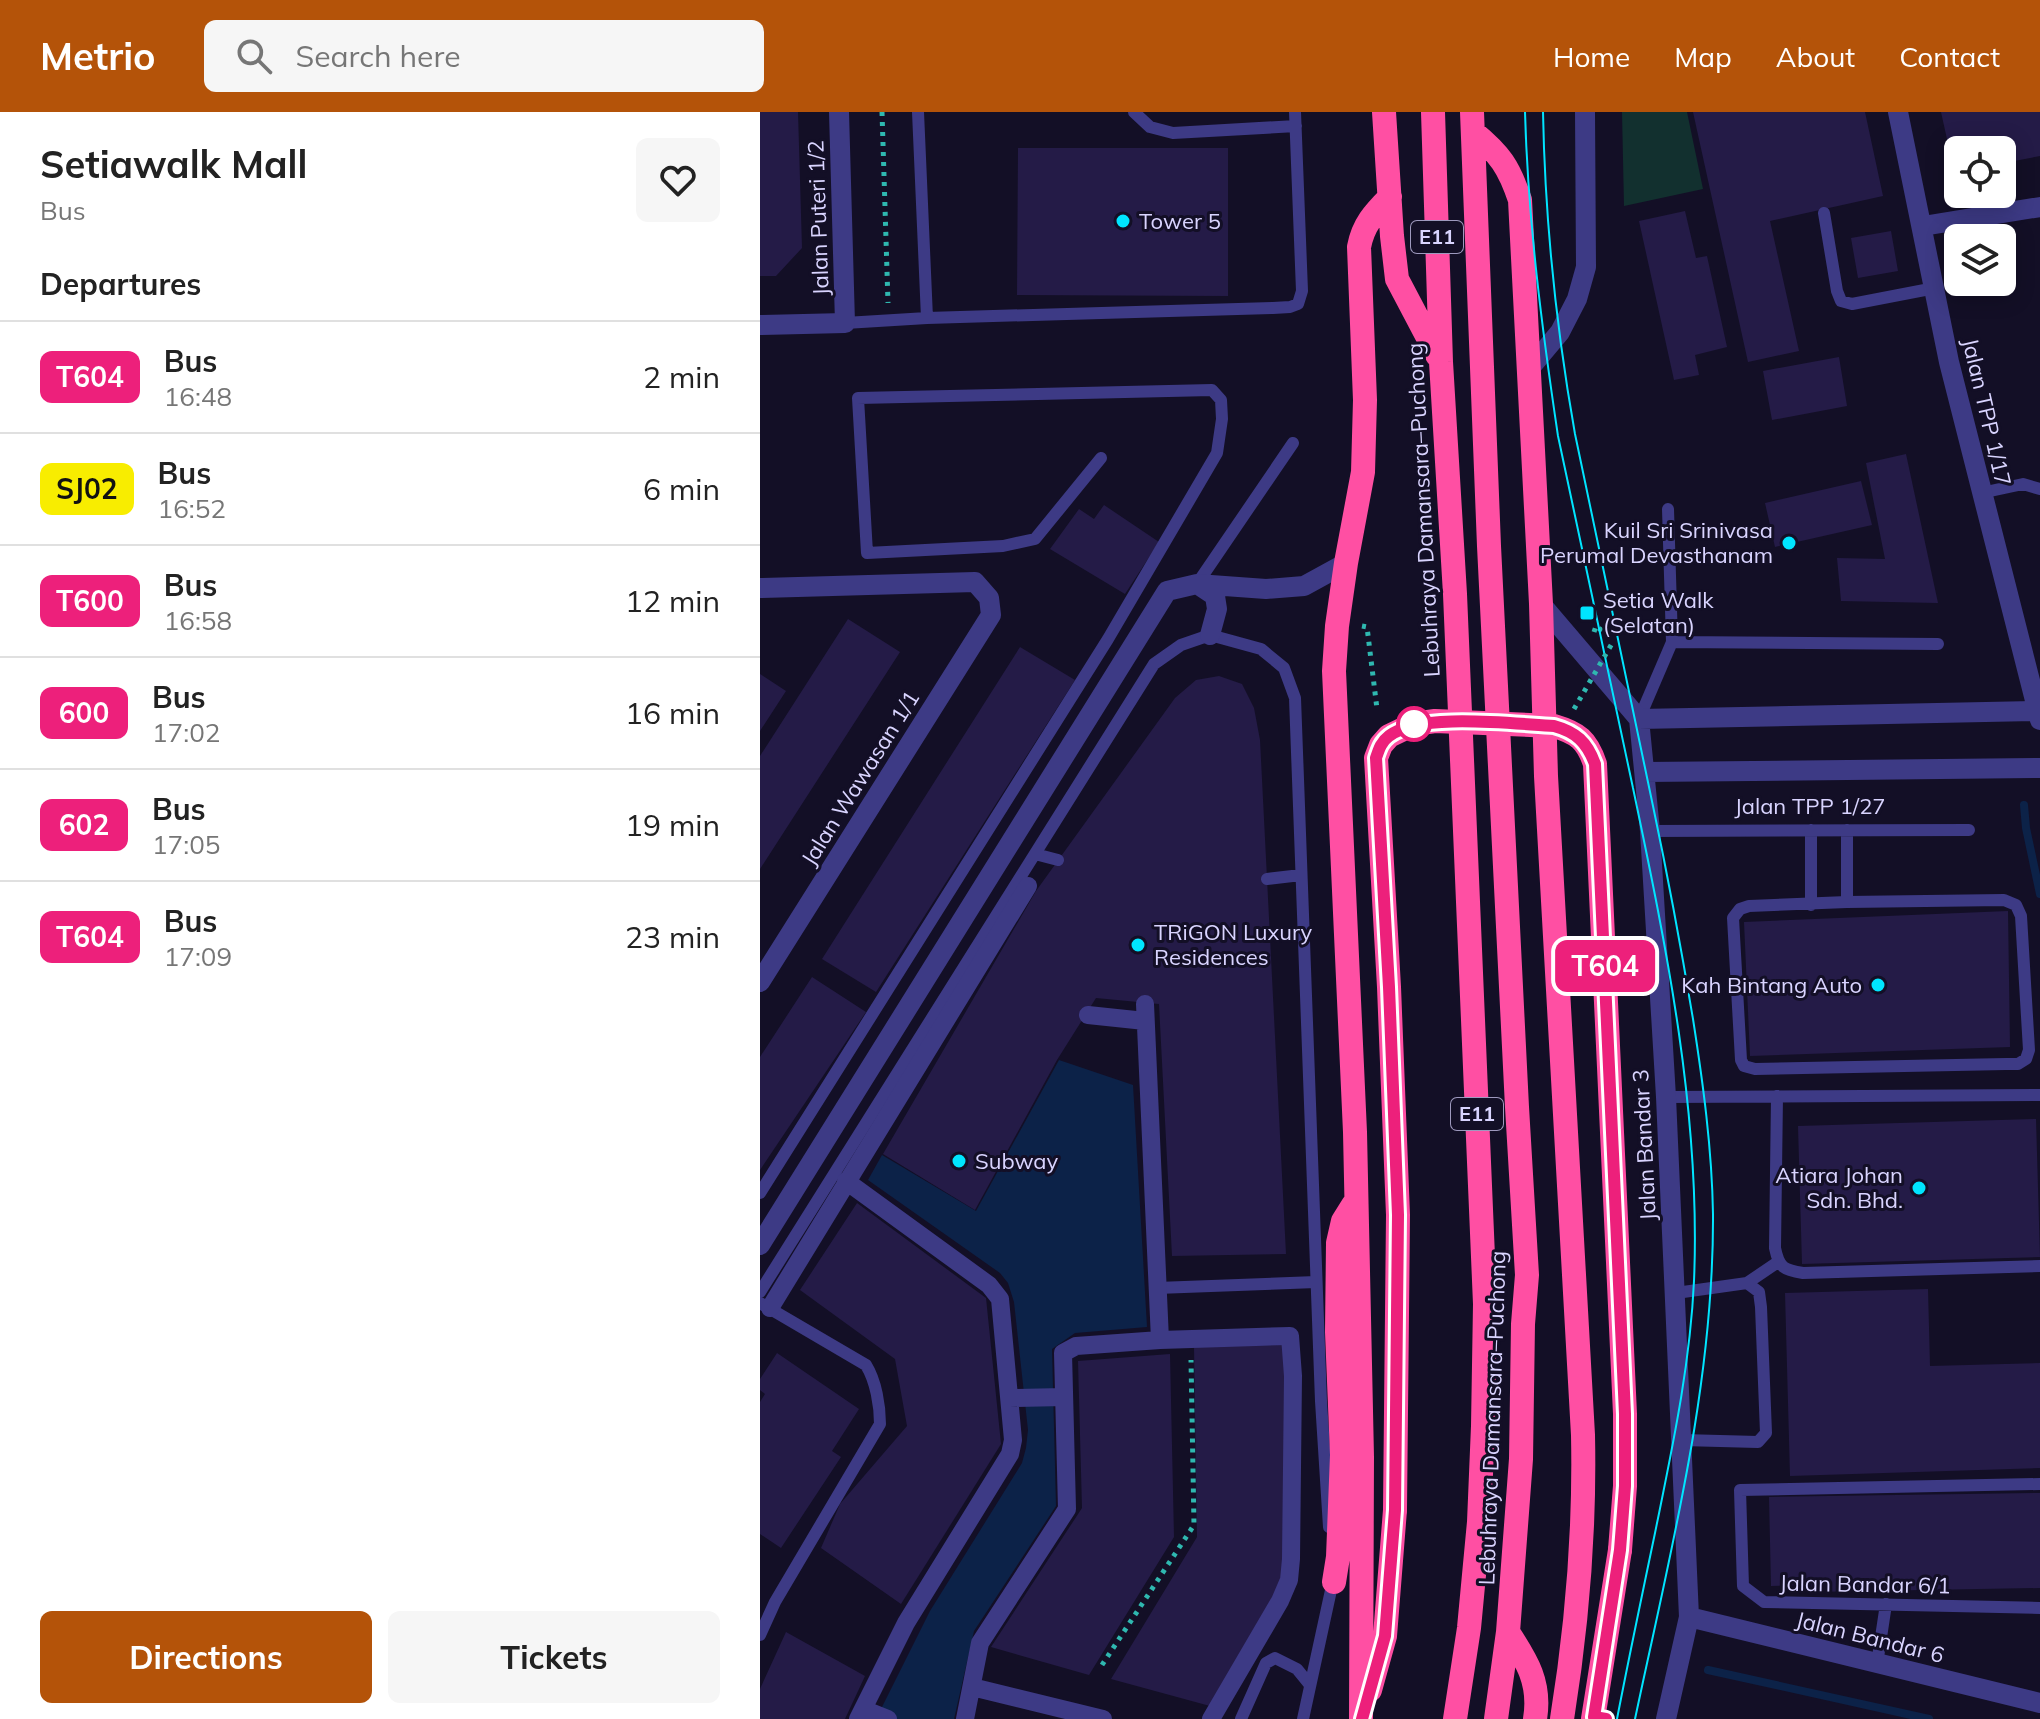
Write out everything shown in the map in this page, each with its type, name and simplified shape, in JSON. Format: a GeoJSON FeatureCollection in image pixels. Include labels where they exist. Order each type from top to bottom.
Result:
{"type":"FeatureCollection","features":[{"type":"Feature","properties":{"kind":"highway"},"geometry":{"type":"LineString","coordinates":[[1384,112],[1397,279],[1441,362]]}},
{"type":"Feature","properties":{"kind":"highway","name":"Lebuhraya Damansara–Puchong"},"geometry":{"type":"LineString","coordinates":[[1433,112],[1441,362],[1454,579],[1485,1304],[1479,1522],[1469,1628],[1455,1719]]}},
{"type":"Feature","properties":{"kind":"highway"},"geometry":{"type":"LineString","coordinates":[[1472,122],[1501,158],[1520,200],[1541,604],[1546,776],[1584,1470],[1578,1572],[1562,1719]]}},
{"type":"Feature","properties":{"kind":"highway","name":"Lebuhraya Damansara–Puchong"},"geometry":{"type":"LineString","coordinates":[[1472,122],[1498,749],[1527,1275],[1523,1324],[1521,1459],[1508,1632],[1496,1719]]}},
{"type":"Feature","properties":{"kind":"highway"},"geometry":{"type":"LineString","coordinates":[[1361,1719],[1362,1457],[1355,1132],[1334,671],[1346,563],[1363,472],[1365,400],[1359,247],[1362,232],[1371,217],[1390,197]]}},
{"type":"Feature","properties":{"kind":"highway"},"geometry":{"type":"LineString","coordinates":[[1361,1719],[1385,1636],[1395,1510],[1398,1215],[1376,758],[1389,736],[1414,724],[1435,721],[1554,726],[1582,739],[1595,764],[1625,1414],[1625,1486],[1620,1550],[1598,1718]]}},
{"type":"Feature","properties":{"kind":"highway"},"geometry":{"type":"LineString","coordinates":[[1334,1582],[1338,1557],[1342,1455],[1337,1332],[1338,1243],[1343,1221],[1356,1201]]}},
{"type":"Feature","properties":{"kind":"highway"},"geometry":{"type":"LineString","coordinates":[[1508,1632],[1525,1657],[1535,1681],[1538,1702],[1535,1719]]}},
{"type":"Feature","properties":{"kind":"street","name":"Jalan Puteri 1/2"},"geometry":{"type":"LineString","coordinates":[[839,112],[845,323]]}},
{"type":"Feature","properties":{"kind":"street"},"geometry":{"type":"LineString","coordinates":[[1529,369],[1560,332],[1577,299],[1586,267],[1585,112]]}},
{"type":"Feature","properties":{"kind":"street","name":"Jalan TPP 1/17"},"geometry":{"type":"LineString","coordinates":[[1898,112],[1949,362],[2039,714]]}},
{"type":"Feature","properties":{"kind":"street"},"geometry":{"type":"LineString","coordinates":[[1923,226],[2040,207]]}},
{"type":"Feature","properties":{"kind":"street"},"geometry":{"type":"LineString","coordinates":[[760,325],[845,323]]}},
{"type":"Feature","properties":{"kind":"street"},"geometry":{"type":"LineString","coordinates":[[760,1245],[1167,591],[1197,584],[1266,589],[1304,586],[1346,563]]}},
{"type":"Feature","properties":{"kind":"street","name":"Jalan Wawasan 1/1"},"geometry":{"type":"LineString","coordinates":[[760,588],[975,582],[989,598],[991,615],[760,982]]}},
{"type":"Feature","properties":{"kind":"street"},"geometry":{"type":"LineString","coordinates":[[1197,584],[1215,596],[1217,609],[1210,635]]}},
{"type":"Feature","properties":{"kind":"street"},"geometry":{"type":"LineString","coordinates":[[1541,604],[1639,719],[2039,714]]}},
{"type":"Feature","properties":{"kind":"street","name":"Jalan Bandar 3"},"geometry":{"type":"LineString","coordinates":[[1639,719],[1650,831],[1666,1097],[1689,1617],[1669,1709]]}},
{"type":"Feature","properties":{"kind":"street"},"geometry":{"type":"LineString","coordinates":[[1645,772],[2040,768]]}},
{"type":"Feature","properties":{"kind":"street"},"geometry":{"type":"LineString","coordinates":[[763,1301],[846,1181],[1028,886]]}},
{"type":"Feature","properties":{"kind":"street"},"geometry":{"type":"LineString","coordinates":[[1088,1015],[1145,1013],[1160,1340]]}},
{"type":"Feature","properties":{"kind":"street"},"geometry":{"type":"LineString","coordinates":[[846,1181],[989,1285],[1000,1299],[1012,1398],[1013,1440],[1010,1454],[906,1623],[871,1715]]}},
{"type":"Feature","properties":{"kind":"street"},"geometry":{"type":"LineString","coordinates":[[965,1719],[980,1643],[1067,1509],[1063,1353],[1076,1346],[1290,1336],[1293,1376],[1289,1580],[1280,1601],[1211,1719]]}},
{"type":"Feature","properties":{"kind":"street"},"geometry":{"type":"LineString","coordinates":[[1012,1398],[1062,1397]]}},
{"type":"Feature","properties":{"kind":"street","name":"Jalan Bandar 6"},"geometry":{"type":"LineString","coordinates":[[1689,1617],[2040,1703]]}},
{"type":"Feature","properties":{"kind":"street"},"geometry":{"type":"LineString","coordinates":[[972,1687],[1103,1719]]}},
{"type":"Feature","properties":{"kind":"lane"},"geometry":{"type":"LineString","coordinates":[[918,112],[927,318]]}},
{"type":"Feature","properties":{"kind":"lane"},"geometry":{"type":"LineString","coordinates":[[1134,112],[1150,127],[1173,133],[1296,126]]}},
{"type":"Feature","properties":{"kind":"lane"},"geometry":{"type":"LineString","coordinates":[[845,323],[1273,308],[1298,304],[1302,291],[1295,112]]}},
{"type":"Feature","properties":{"kind":"lane"},"geometry":{"type":"LineString","coordinates":[[1824,213],[1841,301],[1852,304],[1935,288]]}},
{"type":"Feature","properties":{"kind":"lane"},"geometry":{"type":"LineString","coordinates":[[760,1193],[1108,639],[1217,453],[1222,419],[1221,400],[1212,390],[858,398],[867,553],[1003,546],[1035,539],[1101,458]]}},
{"type":"Feature","properties":{"kind":"lane"},"geometry":{"type":"LineString","coordinates":[[1197,584],[1293,443]]}},
{"type":"Feature","properties":{"kind":"lane"},"geometry":{"type":"LineString","coordinates":[[1981,493],[2023,484],[2040,489]]}},
{"type":"Feature","properties":{"kind":"lane"},"geometry":{"type":"LineString","coordinates":[[1639,719],[1672,642],[1668,509]]}},
{"type":"Feature","properties":{"kind":"lane"},"geometry":{"type":"LineString","coordinates":[[760,1635],[775,1602],[880,1424],[871,1373],[866,1365],[763,1301],[1154,664],[1181,645],[1210,635],[1261,649],[1284,668],[1295,698],[1321,1401],[1334,1582],[1303,1719]]}},
{"type":"Feature","properties":{"kind":"lane"},"geometry":{"type":"LineString","coordinates":[[1672,642],[1938,644]]}},
{"type":"Feature","properties":{"kind":"lane"},"geometry":{"type":"LineString","coordinates":[[1811,830],[1811,905]]}},
{"type":"Feature","properties":{"kind":"lane"},"geometry":{"type":"LineString","coordinates":[[1847,830],[1847,902]]}},
{"type":"Feature","properties":{"kind":"lane","name":"Jalan TPP 1/27"},"geometry":{"type":"LineString","coordinates":[[1650,831],[1969,830]]}},
{"type":"Feature","properties":{"kind":"lane"},"geometry":{"type":"LineString","coordinates":[[1035,854],[1058,860]]}},
{"type":"Feature","properties":{"kind":"lane"},"geometry":{"type":"LineString","coordinates":[[1267,879],[1301,875]]}},
{"type":"Feature","properties":{"kind":"lane"},"geometry":{"type":"LineString","coordinates":[[2004,900],[2016,905],[2021,916],[2029,1050],[2026,1059],[2018,1064],[1755,1069],[1744,1066],[1741,1060],[1733,918],[1740,909],[1749,906],[1811,905],[2004,900]]}},
{"type":"Feature","properties":{"kind":"lane"},"geometry":{"type":"LineString","coordinates":[[1666,1097],[2040,1095]]}},
{"type":"Feature","properties":{"kind":"lane"},"geometry":{"type":"LineString","coordinates":[[1777,1096],[1775,1248],[1778,1262],[1787,1270],[1803,1273],[2040,1266]]}},
{"type":"Feature","properties":{"kind":"lane"},"geometry":{"type":"LineString","coordinates":[[1676,1293],[1747,1283],[1778,1262]]}},
{"type":"Feature","properties":{"kind":"lane"},"geometry":{"type":"LineString","coordinates":[[1157,1288],[1316,1282]]}},
{"type":"Feature","properties":{"kind":"lane"},"geometry":{"type":"LineString","coordinates":[[1682,1440],[1758,1442],[1766,1433],[1761,1307],[1759,1292],[1747,1283]]}},
{"type":"Feature","properties":{"kind":"lane","name":"Jalan Bandar 6/1"},"geometry":{"type":"LineString","coordinates":[[2040,1484],[1740,1490],[1743,1586],[1764,1602],[2040,1608]]}},
{"type":"Feature","properties":{"kind":"lane"},"geometry":{"type":"LineString","coordinates":[[1877,1664],[1886,1604]]}},
{"type":"Feature","properties":{"kind":"lane"},"geometry":{"type":"LineString","coordinates":[[1241,1719],[1266,1663],[1275,1658],[1297,1669],[1310,1685]]}},
{"type":"Feature","properties":{"kind":"path"},"geometry":{"type":"LineString","coordinates":[[882,112],[888,320]]}},
{"type":"Feature","properties":{"kind":"path"},"geometry":{"type":"LineString","coordinates":[[1596,626],[1614,640]]}},
{"type":"Feature","properties":{"kind":"path"},"geometry":{"type":"LineString","coordinates":[[1367,627],[1377,709]]}},
{"type":"Feature","properties":{"kind":"path"},"geometry":{"type":"LineString","coordinates":[[1102,1665],[1194,1525],[1191,1339]]}},
{"type":"Feature","properties":{"kind":"green space"},"geometry":{"type":"Polygon","coordinates":[[[1622,112],[1687,112],[1703,189],[1624,206],[1622,112]]]}},
{"type":"Feature","properties":{"kind":"water"},"geometry":{"type":"Polygon","coordinates":[[[1059,1060],[1133,1085],[1147,1327],[1075,1333],[1052,1349],[1056,1506],[974,1631],[954,1719],[876,1719],[930,1611],[1022,1463],[1028,1430],[1014,1302],[1008,1283],[1000,1273],[868,1180],[882,1155],[976,1211],[1059,1060]]]}},
{"type":"Feature","properties":{"kind":"building"},"geometry":{"type":"Polygon","coordinates":[[[760,112],[798,112],[802,248],[776,276],[760,276],[760,112]]]}},
{"type":"Feature","properties":{"kind":"building"},"geometry":{"type":"Polygon","coordinates":[[[1693,112],[1865,112],[1883,196],[1770,221],[1799,351],[1748,362],[1693,112]]]}},
{"type":"Feature","properties":{"kind":"building"},"geometry":{"type":"Polygon","coordinates":[[[1941,112],[2040,112],[2040,156],[2016,161],[2016,136],[1946,136],[1941,112]]]}},
{"type":"Feature","properties":{"kind":"building","name":"Tower 5"},"geometry":{"type":"Polygon","coordinates":[[[1018,148],[1228,148],[1228,296],[1017,295],[1018,148]]]}},
{"type":"Feature","properties":{"kind":"building"},"geometry":{"type":"Polygon","coordinates":[[[1685,211],[1696,258],[1707,256],[1727,347],[1695,355],[1699,375],[1674,380],[1639,221],[1685,211]]]}},
{"type":"Feature","properties":{"kind":"building"},"geometry":{"type":"Polygon","coordinates":[[[1891,231],[1898,271],[1858,278],[1851,238],[1891,231]]]}},
{"type":"Feature","properties":{"kind":"building"},"geometry":{"type":"Polygon","coordinates":[[[1839,357],[1847,406],[1772,420],[1763,371],[1839,357]]]}},
{"type":"Feature","properties":{"kind":"building"},"geometry":{"type":"Polygon","coordinates":[[[1906,454],[1938,603],[1841,601],[1837,558],[1885,559],[1866,463],[1906,454]]]}},
{"type":"Feature","properties":{"kind":"building"},"geometry":{"type":"Polygon","coordinates":[[[1861,481],[1872,525],[1775,547],[1765,503],[1861,481]]]}},
{"type":"Feature","properties":{"kind":"building"},"geometry":{"type":"Polygon","coordinates":[[[1104,505],[1159,542],[1125,594],[1050,549],[1079,509],[1094,519],[1104,505]]]}},
{"type":"Feature","properties":{"kind":"building"},"geometry":{"type":"Polygon","coordinates":[[[848,619],[900,652],[760,869],[760,756],[848,619]]]}},
{"type":"Feature","properties":{"kind":"building"},"geometry":{"type":"Polygon","coordinates":[[[1020,647],[1075,680],[876,992],[822,959],[1020,647]]]}},
{"type":"Feature","properties":{"kind":"building"},"geometry":{"type":"Polygon","coordinates":[[[760,674],[786,691],[760,731],[760,674]]]}},
{"type":"Feature","properties":{"kind":"building","name":"TRiGON Luxury Residences"},"geometry":{"type":"Polygon","coordinates":[[[1219,676],[1242,684],[1254,708],[1260,740],[1286,1254],[1172,1256],[1159,1004],[1096,998],[1057,1060],[975,1210],[883,1154],[1036,891],[1175,698],[1196,680],[1219,676]]]}},
{"type":"Feature","properties":{"kind":"building","name":"Kah Bintang Auto"},"geometry":{"type":"Polygon","coordinates":[[[2008,911],[2010,1047],[1750,1056],[1744,922],[2008,911]]]}},
{"type":"Feature","properties":{"kind":"building"},"geometry":{"type":"Polygon","coordinates":[[[812,977],[866,1012],[760,1170],[760,1057],[812,977]]]}},
{"type":"Feature","properties":{"kind":"building","name":"Atiara Johan Sdn. Bhd."},"geometry":{"type":"Polygon","coordinates":[[[2036,1119],[2040,1257],[1802,1264],[1798,1126],[2036,1119]]]}},
{"type":"Feature","properties":{"kind":"building"},"geometry":{"type":"Polygon","coordinates":[[[857,1203],[986,1298],[1001,1444],[901,1604],[821,1548],[840,1504],[907,1426],[895,1359],[800,1290],[857,1203]]]}},
{"type":"Feature","properties":{"kind":"building"},"geometry":{"type":"Polygon","coordinates":[[[1928,1289],[1930,1366],[2040,1363],[2040,1468],[1790,1476],[1785,1293],[1928,1289]]]}},
{"type":"Feature","properties":{"kind":"building"},"geometry":{"type":"Polygon","coordinates":[[[1287,1345],[1288,1573],[1210,1706],[1111,1679],[1197,1537],[1194,1346],[1287,1345]]]}},
{"type":"Feature","properties":{"kind":"building"},"geometry":{"type":"Polygon","coordinates":[[[777,1353],[859,1409],[832,1451],[841,1457],[781,1548],[760,1534],[760,1402],[765,1394],[760,1390],[760,1379],[777,1353]]]}},
{"type":"Feature","properties":{"kind":"building"},"geometry":{"type":"Polygon","coordinates":[[[1170,1354],[1174,1537],[1089,1675],[991,1647],[1082,1508],[1078,1361],[1170,1354]]]}},
{"type":"Feature","properties":{"kind":"building"},"geometry":{"type":"Polygon","coordinates":[[[2040,1493],[2040,1588],[1811,1592],[1811,1585],[1771,1586],[1769,1497],[2040,1493]]]}},
{"type":"Feature","properties":{"kind":"building"},"geometry":{"type":"Polygon","coordinates":[[[786,1632],[865,1676],[845,1719],[760,1719],[760,1689],[786,1632]]]}},
{"type":"Feature","properties":{"kind":"waterway"},"geometry":{"type":"LineString","coordinates":[[2024,805],[2040,894]]}},
{"type":"Feature","properties":{"kind":"waterway"},"geometry":{"type":"LineString","coordinates":[[1708,1670],[1929,1719]]}},
{"type":"Feature","properties":{"kind":"tram line"},"geometry":{"type":"LineString","coordinates":[[1525,112],[1537,275],[1558,436],[1658,910],[1679,1033],[1692,1157],[1695,1219],[1689,1345],[1674,1439],[1617,1719]]}},
{"type":"Feature","properties":{"kind":"tram line"},"geometry":{"type":"LineString","coordinates":[[1543,112],[1549,233],[1568,394],[1679,939],[1703,1092],[1712,1190],[1711,1278],[1698,1405],[1688,1468],[1635,1719]]}},
{"type":"Feature","properties":{"kind":"bus line","name":"T604"},"geometry":{"type":"LineString","coordinates":[[1362,1719],[1385,1636],[1395,1510],[1398,1215],[1376,758],[1389,736],[1414,724],[1435,721],[1554,726],[1582,739],[1595,764],[1625,1414],[1625,1486],[1620,1550],[1594,1717],[1606,1719]]}},
{"type":"Feature","properties":{"kind":"place","name":"Tower 5"},"geometry":{"type":"Point","coordinates":[1123,221]}},
{"type":"Feature","properties":{"kind":"place","name":"Kuil Sri Srinivasa Perumal Devasthanam"},"geometry":{"type":"Point","coordinates":[1789,543]}},
{"type":"Feature","properties":{"kind":"place","name":"Setia Walk (Selatan)"},"geometry":{"type":"Point","coordinates":[1587,613]}},
{"type":"Feature","properties":{"kind":"place","name":"TRiGON Luxury Residences"},"geometry":{"type":"Point","coordinates":[1138,945]}},
{"type":"Feature","properties":{"kind":"place","name":"Kah Bintang Auto"},"geometry":{"type":"Point","coordinates":[1878,985]}},
{"type":"Feature","properties":{"kind":"place","name":"Subway"},"geometry":{"type":"Point","coordinates":[959,1161]}},
{"type":"Feature","properties":{"kind":"place","name":"Atiara Johan Sdn. Bhd."},"geometry":{"type":"Point","coordinates":[1919,1188]}}]}
